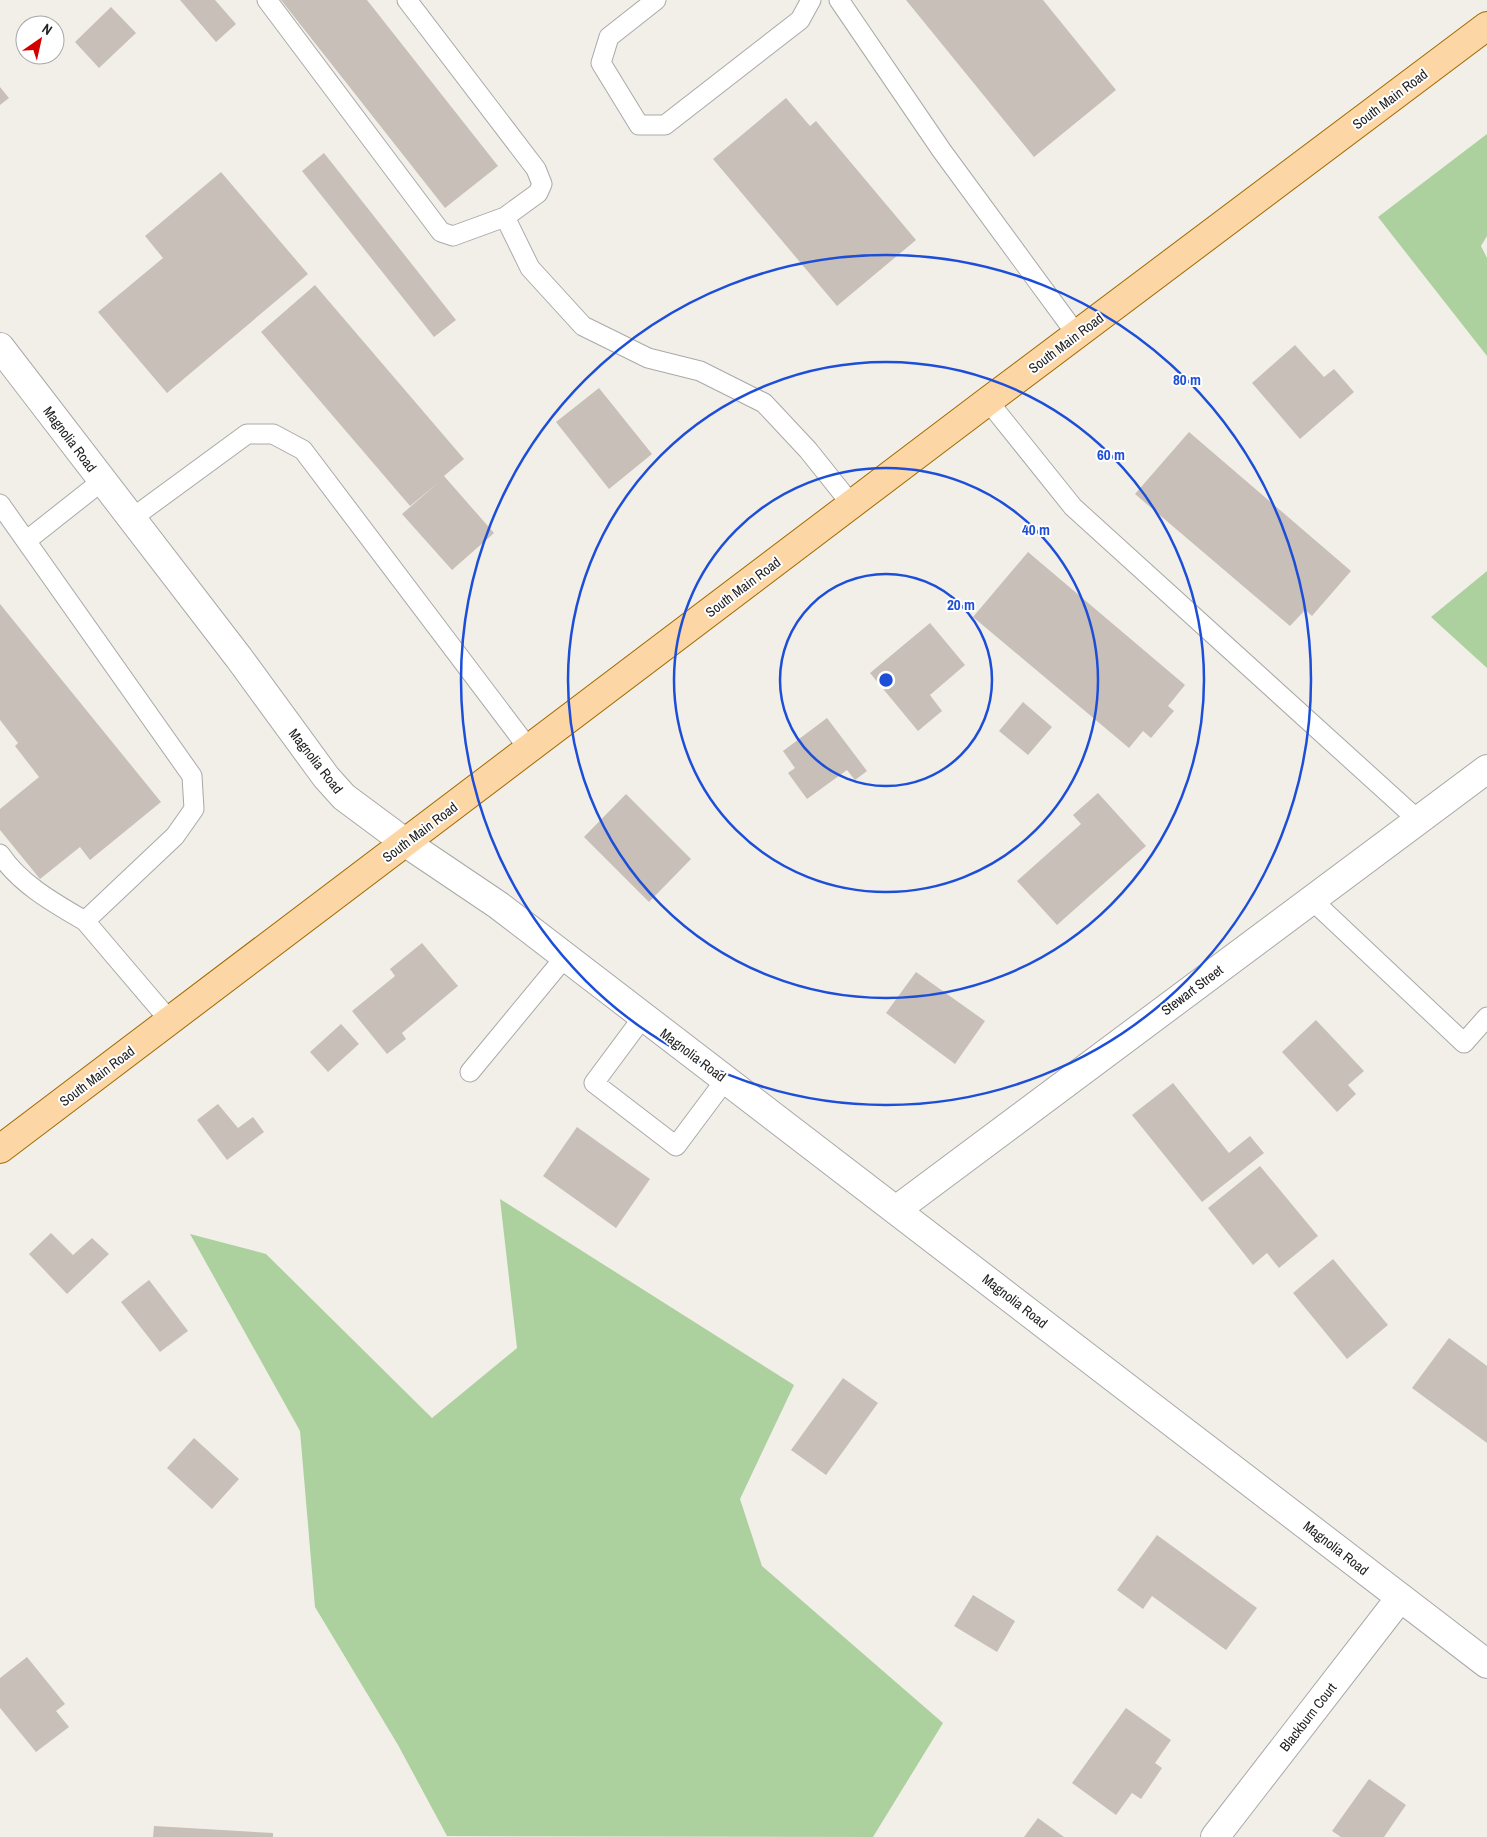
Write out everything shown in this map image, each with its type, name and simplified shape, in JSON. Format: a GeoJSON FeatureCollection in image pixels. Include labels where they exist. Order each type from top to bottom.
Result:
{"type":"FeatureCollection","features":[{"type":"Feature","properties":{"kind":"main road","name":"South Main Road"},"geometry":{"type":"LineString","coordinates":[[0,1149],[1487,26]]}},
{"type":"Feature","properties":{"kind":"street","name":"Magnolia Road"},"geometry":{"type":"LineString","coordinates":[[0,348],[239,658],[326,777],[344,797],[406,843],[498,905],[1487,1664]]}},
{"type":"Feature","properties":{"kind":"street","name":"Stewart Street"},"geometry":{"type":"LineString","coordinates":[[896,1210],[1487,769]]}},
{"type":"Feature","properties":{"kind":"street","name":"Blackburn Court"},"geometry":{"type":"LineString","coordinates":[[1215,1837],[1400,1598]]}},
{"type":"Feature","properties":{"kind":"lane"},"geometry":{"type":"LineString","coordinates":[[267,0],[441,232],[453,236],[505,217],[538,194],[542,184],[536,169],[407,0]]}},
{"type":"Feature","properties":{"kind":"lane"},"geometry":{"type":"LineString","coordinates":[[656,0],[609,37],[601,63],[639,125],[665,124],[800,20],[811,0]]}},
{"type":"Feature","properties":{"kind":"lane"},"geometry":{"type":"LineString","coordinates":[[839,0],[942,151],[1077,336]]}},
{"type":"Feature","properties":{"kind":"lane"},"geometry":{"type":"LineString","coordinates":[[505,217],[530,268],[583,326],[648,358],[700,371],[764,403],[808,450],[852,505]]}},
{"type":"Feature","properties":{"kind":"lane"},"geometry":{"type":"LineString","coordinates":[[988,401],[1073,506],[1418,820]]}},
{"type":"Feature","properties":{"kind":"lane"},"geometry":{"type":"LineString","coordinates":[[131,519],[247,434],[273,434],[303,450],[529,749]]}},
{"type":"Feature","properties":{"kind":"lane"},"geometry":{"type":"LineString","coordinates":[[26,541],[102,481]]}},
{"type":"Feature","properties":{"kind":"lane"},"geometry":{"type":"LineString","coordinates":[[0,504],[192,776],[194,809],[176,836],[85,921]]}},
{"type":"Feature","properties":{"kind":"lane"},"geometry":{"type":"LineString","coordinates":[[0,854],[9,868],[53,903],[85,921],[170,1021]]}},
{"type":"Feature","properties":{"kind":"lane"},"geometry":{"type":"LineString","coordinates":[[1312,900],[1464,1043],[1487,1017]]}},
{"type":"Feature","properties":{"kind":"lane"},"geometry":{"type":"LineString","coordinates":[[470,1072],[565,957]]}},
{"type":"Feature","properties":{"kind":"lane"},"geometry":{"type":"LineString","coordinates":[[643,1017],[594,1084],[676,1146],[726,1080]]}},
{"type":"Feature","properties":{"kind":"green space"},"geometry":{"type":"Polygon","coordinates":[[[1487,134],[1487,236],[1481,246],[1487,258],[1487,356],[1378,217],[1487,134]]]}},
{"type":"Feature","properties":{"kind":"green space"},"geometry":{"type":"Polygon","coordinates":[[[1487,571],[1487,668],[1431,617],[1487,571]]]}},
{"type":"Feature","properties":{"kind":"green space"},"geometry":{"type":"Polygon","coordinates":[[[500,1199],[794,1385],[740,1499],[762,1566],[943,1723],[873,1837],[447,1836],[398,1745],[315,1607],[300,1431],[190,1234],[266,1254],[432,1418],[517,1348],[500,1199]]]}},
{"type":"Feature","properties":{"kind":"building"},"geometry":{"type":"Polygon","coordinates":[[[180,0],[215,0],[236,24],[216,42],[180,0]]]}},
{"type":"Feature","properties":{"kind":"building"},"geometry":{"type":"Polygon","coordinates":[[[281,0],[367,0],[498,166],[445,208],[281,0]]]}},
{"type":"Feature","properties":{"kind":"building"},"geometry":{"type":"Polygon","coordinates":[[[906,0],[1043,0],[1116,90],[1034,157],[906,0]]]}},
{"type":"Feature","properties":{"kind":"building"},"geometry":{"type":"Polygon","coordinates":[[[111,7],[136,33],[99,68],[75,42],[111,7]]]}},
{"type":"Feature","properties":{"kind":"building"},"geometry":{"type":"Polygon","coordinates":[[[0,87],[9,98],[0,105],[0,87]]]}},
{"type":"Feature","properties":{"kind":"building"},"geometry":{"type":"Polygon","coordinates":[[[786,98],[810,126],[816,121],[916,240],[837,306],[713,159],[786,98]]]}},
{"type":"Feature","properties":{"kind":"building"},"geometry":{"type":"Polygon","coordinates":[[[324,153],[456,320],[434,337],[302,171],[324,153]]]}},
{"type":"Feature","properties":{"kind":"building"},"geometry":{"type":"Polygon","coordinates":[[[221,172],[308,274],[167,393],[98,312],[163,258],[145,236],[221,172]]]}},
{"type":"Feature","properties":{"kind":"building"},"geometry":{"type":"Polygon","coordinates":[[[315,285],[464,459],[444,476],[494,533],[452,570],[402,514],[439,482],[410,506],[261,332],[315,285]]]}},
{"type":"Feature","properties":{"kind":"building"},"geometry":{"type":"Polygon","coordinates":[[[1295,345],[1324,377],[1334,369],[1354,392],[1300,439],[1252,383],[1295,345]]]}},
{"type":"Feature","properties":{"kind":"building"},"geometry":{"type":"Polygon","coordinates":[[[599,388],[652,454],[609,489],[556,422],[599,388]]]}},
{"type":"Feature","properties":{"kind":"building"},"geometry":{"type":"Polygon","coordinates":[[[1189,432],[1351,571],[1312,616],[1305,610],[1290,626],[1135,494],[1189,432]]]}},
{"type":"Feature","properties":{"kind":"building"},"geometry":{"type":"Polygon","coordinates":[[[1028,552],[1185,685],[1168,706],[1174,711],[1151,738],[1143,731],[1129,748],[973,617],[1028,552]]]}},
{"type":"Feature","properties":{"kind":"building"},"geometry":{"type":"Polygon","coordinates":[[[0,604],[161,802],[90,860],[80,847],[40,879],[0,830],[0,809],[39,777],[15,746],[18,743],[0,720],[0,604]]]}},
{"type":"Feature","properties":{"kind":"building"},"geometry":{"type":"Polygon","coordinates":[[[930,623],[965,665],[930,695],[942,711],[918,731],[870,673],[930,623]]]}},
{"type":"Feature","properties":{"kind":"building"},"geometry":{"type":"Polygon","coordinates":[[[1023,702],[1052,727],[1028,755],[999,731],[1023,702]]]}},
{"type":"Feature","properties":{"kind":"building"},"geometry":{"type":"Polygon","coordinates":[[[827,718],[867,771],[855,780],[847,770],[807,799],[788,773],[795,768],[783,751],[827,718]]]}},
{"type":"Feature","properties":{"kind":"building"},"geometry":{"type":"Polygon","coordinates":[[[1098,793],[1146,846],[1057,925],[1017,881],[1081,824],[1073,815],[1098,793]]]}},
{"type":"Feature","properties":{"kind":"building"},"geometry":{"type":"Polygon","coordinates":[[[626,794],[691,859],[649,902],[584,837],[626,794]]]}},
{"type":"Feature","properties":{"kind":"building"},"geometry":{"type":"Polygon","coordinates":[[[422,943],[458,986],[402,1033],[406,1039],[387,1054],[352,1011],[395,976],[390,969],[422,943]]]}},
{"type":"Feature","properties":{"kind":"building"},"geometry":{"type":"Polygon","coordinates":[[[916,972],[985,1021],[955,1064],[886,1013],[916,972]]]}},
{"type":"Feature","properties":{"kind":"building"},"geometry":{"type":"Polygon","coordinates":[[[1316,1020],[1364,1071],[1348,1085],[1356,1094],[1337,1112],[1282,1052],[1316,1020]]]}},
{"type":"Feature","properties":{"kind":"building"},"geometry":{"type":"Polygon","coordinates":[[[341,1024],[359,1044],[328,1072],[310,1052],[341,1024]]]}},
{"type":"Feature","properties":{"kind":"building"},"geometry":{"type":"Polygon","coordinates":[[[1173,1083],[1229,1153],[1250,1136],[1264,1153],[1202,1202],[1132,1115],[1173,1083]]]}},
{"type":"Feature","properties":{"kind":"building"},"geometry":{"type":"Polygon","coordinates":[[[218,1104],[238,1128],[253,1117],[264,1132],[227,1160],[197,1120],[218,1104]]]}},
{"type":"Feature","properties":{"kind":"building"},"geometry":{"type":"Polygon","coordinates":[[[577,1127],[650,1179],[616,1228],[543,1176],[577,1127]]]}},
{"type":"Feature","properties":{"kind":"building"},"geometry":{"type":"Polygon","coordinates":[[[1260,1166],[1318,1236],[1279,1268],[1267,1253],[1253,1265],[1208,1208],[1260,1166]]]}},
{"type":"Feature","properties":{"kind":"building"},"geometry":{"type":"Polygon","coordinates":[[[51,1233],[73,1255],[92,1238],[109,1254],[67,1294],[29,1254],[51,1233]]]}},
{"type":"Feature","properties":{"kind":"building"},"geometry":{"type":"Polygon","coordinates":[[[1333,1259],[1388,1325],[1347,1359],[1293,1293],[1333,1259]]]}},
{"type":"Feature","properties":{"kind":"building"},"geometry":{"type":"Polygon","coordinates":[[[149,1280],[188,1331],[160,1352],[121,1302],[149,1280]]]}},
{"type":"Feature","properties":{"kind":"building"},"geometry":{"type":"Polygon","coordinates":[[[1449,1338],[1487,1366],[1487,1443],[1412,1388],[1449,1338]]]}},
{"type":"Feature","properties":{"kind":"building"},"geometry":{"type":"Polygon","coordinates":[[[843,1378],[878,1403],[826,1475],[791,1450],[843,1378]]]}},
{"type":"Feature","properties":{"kind":"building"},"geometry":{"type":"Polygon","coordinates":[[[194,1438],[239,1479],[212,1509],[167,1468],[194,1438]]]}},
{"type":"Feature","properties":{"kind":"building"},"geometry":{"type":"Polygon","coordinates":[[[1157,1535],[1257,1608],[1226,1650],[1152,1596],[1143,1609],[1117,1590],[1157,1535]]]}},
{"type":"Feature","properties":{"kind":"building"},"geometry":{"type":"Polygon","coordinates":[[[973,1595],[1015,1621],[997,1652],[954,1626],[973,1595]]]}},
{"type":"Feature","properties":{"kind":"building"},"geometry":{"type":"Polygon","coordinates":[[[27,1657],[65,1704],[56,1711],[69,1727],[36,1752],[0,1708],[0,1678],[27,1657]]]}},
{"type":"Feature","properties":{"kind":"building"},"geometry":{"type":"Polygon","coordinates":[[[1126,1708],[1171,1740],[1155,1763],[1162,1768],[1141,1799],[1132,1793],[1116,1815],[1072,1783],[1126,1708]]]}},
{"type":"Feature","properties":{"kind":"building"},"geometry":{"type":"Polygon","coordinates":[[[1369,1779],[1406,1805],[1384,1837],[1341,1837],[1332,1831],[1369,1779]]]}},
{"type":"Feature","properties":{"kind":"building"},"geometry":{"type":"Polygon","coordinates":[[[1038,1818],[1064,1837],[1024,1837],[1038,1818]]]}},
{"type":"Feature","properties":{"kind":"building"},"geometry":{"type":"Polygon","coordinates":[[[154,1826],[273,1833],[273,1837],[153,1837],[154,1826]]]}}]}
